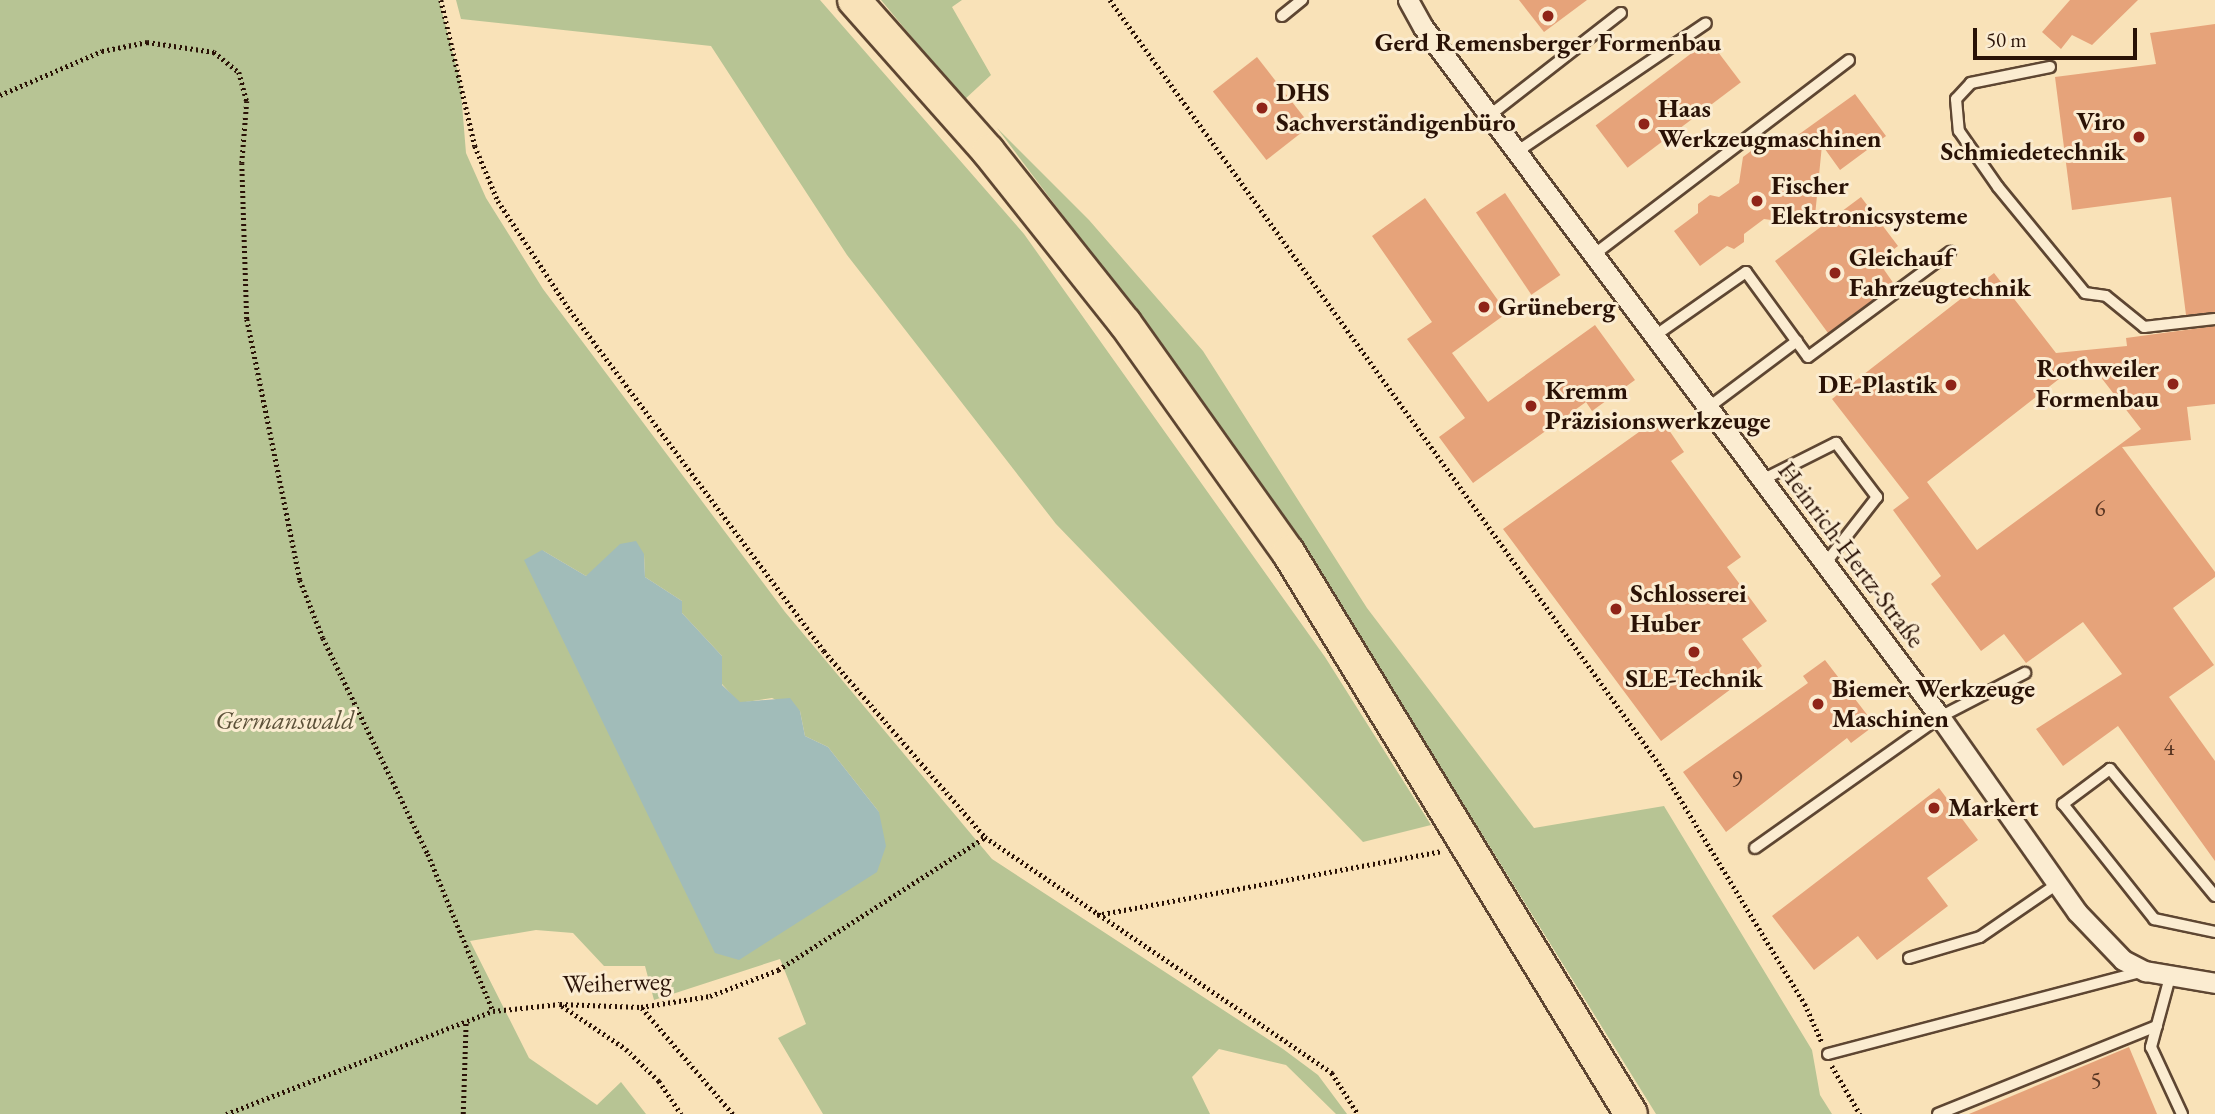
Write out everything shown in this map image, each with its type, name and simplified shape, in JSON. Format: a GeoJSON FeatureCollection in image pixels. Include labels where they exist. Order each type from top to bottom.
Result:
{"type":"FeatureCollection","features":[{"type":"Feature","properties":{"kind":"main road"},"geometry":{"type":"LineString","coordinates":[[854,0],[988,150],[1125,323],[1288,552],[1631,1114]]}},
{"type":"Feature","properties":{"kind":"street","name":"Heinrich-Hertz-Straße"},"geometry":{"type":"LineString","coordinates":[[1408,0],[1490,115],[1596,253],[1824,565],[1940,717],[2077,912],[2123,960],[2145,971],[2215,983]]}},
{"type":"Feature","properties":{"kind":"lane"},"geometry":{"type":"LineString","coordinates":[[1282,16],[1302,0]]}},
{"type":"Feature","properties":{"kind":"lane"},"geometry":{"type":"LineString","coordinates":[[1490,115],[1621,13]]}},
{"type":"Feature","properties":{"kind":"lane"},"geometry":{"type":"LineString","coordinates":[[1518,151],[1706,23]]}},
{"type":"Feature","properties":{"kind":"lane"},"geometry":{"type":"LineString","coordinates":[[1596,253],[1849,60]]}},
{"type":"Feature","properties":{"kind":"lane"},"geometry":{"type":"LineString","coordinates":[[2050,67],[1971,83],[1956,99],[1959,131],[1998,187],[2085,293],[2106,296],[2144,327],[2215,319]]}},
{"type":"Feature","properties":{"kind":"lane"},"geometry":{"type":"LineString","coordinates":[[1656,335],[1746,272],[1808,357],[1950,252]]}},
{"type":"Feature","properties":{"kind":"lane"},"geometry":{"type":"LineString","coordinates":[[1709,407],[1797,341]]}},
{"type":"Feature","properties":{"kind":"lane"},"geometry":{"type":"LineString","coordinates":[[1762,480],[1836,443],[1877,497],[1824,565]]}},
{"type":"Feature","properties":{"kind":"lane"},"geometry":{"type":"LineString","coordinates":[[1755,848],[1940,717],[2025,673]]}},
{"type":"Feature","properties":{"kind":"lane"},"geometry":{"type":"LineString","coordinates":[[2215,895],[2110,769],[2063,804],[2154,919],[2215,932]]}},
{"type":"Feature","properties":{"kind":"lane"},"geometry":{"type":"LineString","coordinates":[[1909,958],[1980,937],[2057,884]]}},
{"type":"Feature","properties":{"kind":"lane"},"geometry":{"type":"LineString","coordinates":[[1828,1054],[2145,971]]}},
{"type":"Feature","properties":{"kind":"lane"},"geometry":{"type":"LineString","coordinates":[[2170,977],[2151,1047],[2182,1114]]}},
{"type":"Feature","properties":{"kind":"lane"},"geometry":{"type":"LineString","coordinates":[[1938,1114],[2157,1026]]}},
{"type":"Feature","properties":{"kind":"path"},"geometry":{"type":"LineString","coordinates":[[440,0],[475,146],[498,201],[570,310],[824,651],[985,837],[1332,1073],[1358,1114]]}},
{"type":"Feature","properties":{"kind":"path"},"geometry":{"type":"LineString","coordinates":[[1110,0],[1659,764],[1805,1004],[1860,1114]]}},
{"type":"Feature","properties":{"kind":"path"},"geometry":{"type":"LineString","coordinates":[[0,95],[102,51],[148,42],[214,52],[239,72],[247,101],[242,257],[247,318],[300,580],[323,638],[428,854],[493,1011]]}},
{"type":"Feature","properties":{"kind":"path","name":"Weiherweg"},"geometry":{"type":"LineString","coordinates":[[226,1114],[493,1011],[560,1004],[641,1007],[710,996],[778,970],[985,837]]}},
{"type":"Feature","properties":{"kind":"path"},"geometry":{"type":"LineString","coordinates":[[1096,915],[1469,846]]}},
{"type":"Feature","properties":{"kind":"path"},"geometry":{"type":"LineString","coordinates":[[560,1004],[626,1049],[659,1081],[681,1114]]}},
{"type":"Feature","properties":{"kind":"path"},"geometry":{"type":"LineString","coordinates":[[641,1007],[733,1114]]}},
{"type":"Feature","properties":{"kind":"path"},"geometry":{"type":"LineString","coordinates":[[463,1114],[466,1021]]}},
{"type":"Feature","properties":{"kind":"green space","name":"Germanswald"},"geometry":{"type":"Polygon","coordinates":[[[0,0],[439,0],[460,80],[466,153],[486,198],[543,289],[785,612],[992,859],[1283,1049],[1318,1075],[1347,1114],[1336,1114],[1286,1065],[1219,1049],[1192,1077],[1210,1114],[823,1114],[778,1038],[806,1024],[780,959],[654,1000],[645,966],[604,966],[573,933],[536,930],[470,941],[529,1058],[597,1105],[621,1082],[646,1114],[0,1114],[0,0]],[[542,550],[879,812],[828,747],[805,736],[800,711],[772,698],[739,703],[722,684],[722,656],[682,613],[682,601],[645,577],[644,554],[586,576],[542,550]]]}},
{"type":"Feature","properties":{"kind":"green space"},"geometry":{"type":"Polygon","coordinates":[[[456,0],[820,0],[1024,234],[1325,657],[1431,825],[1363,842],[1056,524],[847,255],[711,46],[461,19],[456,0]]]}},
{"type":"Feature","properties":{"kind":"green space"},"geometry":{"type":"Polygon","coordinates":[[[881,0],[962,0],[952,7],[991,75],[964,100],[881,0]]]}},
{"type":"Feature","properties":{"kind":"green space"},"geometry":{"type":"Polygon","coordinates":[[[997,128],[1089,220],[1203,351],[1367,608],[1534,828],[1664,806],[1812,1050],[1820,1095],[1832,1114],[1656,1114],[1305,549],[1193,397],[1139,316],[997,128]]]}},
{"type":"Feature","properties":{"kind":"water"},"geometry":{"type":"Polygon","coordinates":[[[636,541],[644,554],[645,577],[682,601],[682,613],[722,656],[722,685],[740,702],[790,698],[800,711],[805,736],[828,747],[879,812],[886,846],[877,872],[739,960],[715,953],[524,560],[542,550],[586,576],[620,544],[636,541]]]}},
{"type":"Feature","properties":{"kind":"building","name":"Gerd Remensberger Formenbau"},"geometry":{"type":"Polygon","coordinates":[[[1519,0],[1587,0],[1544,32],[1519,0]]]}},
{"type":"Feature","properties":{"kind":"building"},"geometry":{"type":"Polygon","coordinates":[[[2070,0],[2138,0],[2092,45],[2072,35],[2061,49],[2042,32],[2070,0]]]}},
{"type":"Feature","properties":{"kind":"building","name":"Viro Schmiedetechnik"},"geometry":{"type":"Polygon","coordinates":[[[2215,24],[2215,312],[2186,315],[2171,197],[2072,210],[2055,77],[2156,64],[2150,33],[2215,24]]]}},
{"type":"Feature","properties":{"kind":"building"},"geometry":{"type":"Polygon","coordinates":[[[1709,40],[1741,82],[1627,168],[1596,125],[1709,40]]]}},
{"type":"Feature","properties":{"kind":"building","name":"DHS Sachverständigenbüro"},"geometry":{"type":"Polygon","coordinates":[[[1257,57],[1311,126],[1266,160],[1213,91],[1257,57]]]}},
{"type":"Feature","properties":{"kind":"building","name":"Fischer Elektronicsysteme"},"geometry":{"type":"Polygon","coordinates":[[[1855,94],[1886,136],[1840,170],[1822,145],[1814,226],[1764,219],[1744,234],[1744,242],[1734,249],[1727,246],[1700,266],[1674,231],[1698,213],[1698,204],[1710,195],[1719,197],[1739,183],[1743,157],[1771,136],[1791,140],[1855,94]]]}},
{"type":"Feature","properties":{"kind":"building"},"geometry":{"type":"Polygon","coordinates":[[[1505,193],[1560,275],[1531,295],[1476,213],[1505,193]]]}},
{"type":"Feature","properties":{"kind":"building","name":"Gleichauf Fahrzeugtechnik"},"geometry":{"type":"Polygon","coordinates":[[[1861,197],[1898,246],[1878,261],[1894,284],[1828,333],[1775,261],[1861,197]]]}},
{"type":"Feature","properties":{"kind":"building"},"geometry":{"type":"Polygon","coordinates":[[[1425,198],[1507,313],[1452,353],[1488,402],[1595,325],[1635,380],[1592,411],[1586,402],[1473,483],[1439,437],[1465,418],[1407,339],[1432,322],[1372,236],[1425,198]]]}},
{"type":"Feature","properties":{"kind":"building"},"geometry":{"type":"Polygon","coordinates":[[[1994,273],[2056,353],[2127,346],[2126,338],[2215,326],[2215,404],[2187,407],[2191,440],[2122,447],[2215,572],[2215,577],[2173,608],[2214,665],[2169,697],[2215,761],[2215,861],[2118,726],[2063,766],[2036,729],[2122,674],[2083,622],[2026,663],[2004,634],[1981,651],[1931,584],[1941,576],[1893,510],[1909,498],[1832,399],[1994,273]],[[2086,358],[1927,482],[1977,550],[2141,429],[2086,358]]]}},
{"type":"Feature","properties":{"kind":"building"},"geometry":{"type":"Polygon","coordinates":[[[1660,417],[1684,452],[1671,461],[1741,557],[1727,567],[1767,621],[1742,639],[1762,666],[1661,741],[1503,529],[1660,417]]]}},
{"type":"Feature","properties":{"kind":"building"},"geometry":{"type":"Polygon","coordinates":[[[1825,660],[1875,725],[1851,743],[1847,738],[1726,832],[1683,772],[1808,683],[1803,676],[1825,660]]]}},
{"type":"Feature","properties":{"kind":"building"},"geometry":{"type":"Polygon","coordinates":[[[1939,788],[1978,840],[1927,878],[1948,906],[1877,960],[1858,936],[1814,970],[1772,916],[1939,788]]]}},
{"type":"Feature","properties":{"kind":"building"},"geometry":{"type":"Polygon","coordinates":[[[2129,1047],[2157,1114],[1969,1114],[2129,1047]]]}},
{"type":"Feature","properties":{"kind":"place","name":"Gerd Remensberger Formenbau"},"geometry":{"type":"Point","coordinates":[1548,16]}},
{"type":"Feature","properties":{"kind":"place","name":"DHS Sachverständigenbüro"},"geometry":{"type":"Point","coordinates":[1262,108]}},
{"type":"Feature","properties":{"kind":"place","name":"Haas Werkzeugmaschinen"},"geometry":{"type":"Point","coordinates":[1644,124]}},
{"type":"Feature","properties":{"kind":"place","name":"Viro Schmiedetechnik"},"geometry":{"type":"Point","coordinates":[2139,137]}},
{"type":"Feature","properties":{"kind":"place","name":"Fischer Elektronicsysteme"},"geometry":{"type":"Point","coordinates":[1757,201]}},
{"type":"Feature","properties":{"kind":"place","name":"Gleichauf Fahrzeugtechnik"},"geometry":{"type":"Point","coordinates":[1835,273]}},
{"type":"Feature","properties":{"kind":"place","name":"Grüneberg"},"geometry":{"type":"Point","coordinates":[1484,307]}},
{"type":"Feature","properties":{"kind":"place","name":"Rothweiler Formenbau"},"geometry":{"type":"Point","coordinates":[2173,384]}},
{"type":"Feature","properties":{"kind":"place","name":"DE-Plastik"},"geometry":{"type":"Point","coordinates":[1951,385]}},
{"type":"Feature","properties":{"kind":"place","name":"Kremm Präzisionswerkzeuge"},"geometry":{"type":"Point","coordinates":[1531,406]}},
{"type":"Feature","properties":{"kind":"place","name":"Schlosserei Huber"},"geometry":{"type":"Point","coordinates":[1616,609]}},
{"type":"Feature","properties":{"kind":"place","name":"SLE-Technik"},"geometry":{"type":"Point","coordinates":[1694,652]}},
{"type":"Feature","properties":{"kind":"place","name":"Biemer Werkzeuge Maschinen"},"geometry":{"type":"Point","coordinates":[1818,704]}},
{"type":"Feature","properties":{"kind":"place","name":"Markert"},"geometry":{"type":"Point","coordinates":[1934,808]}}]}
